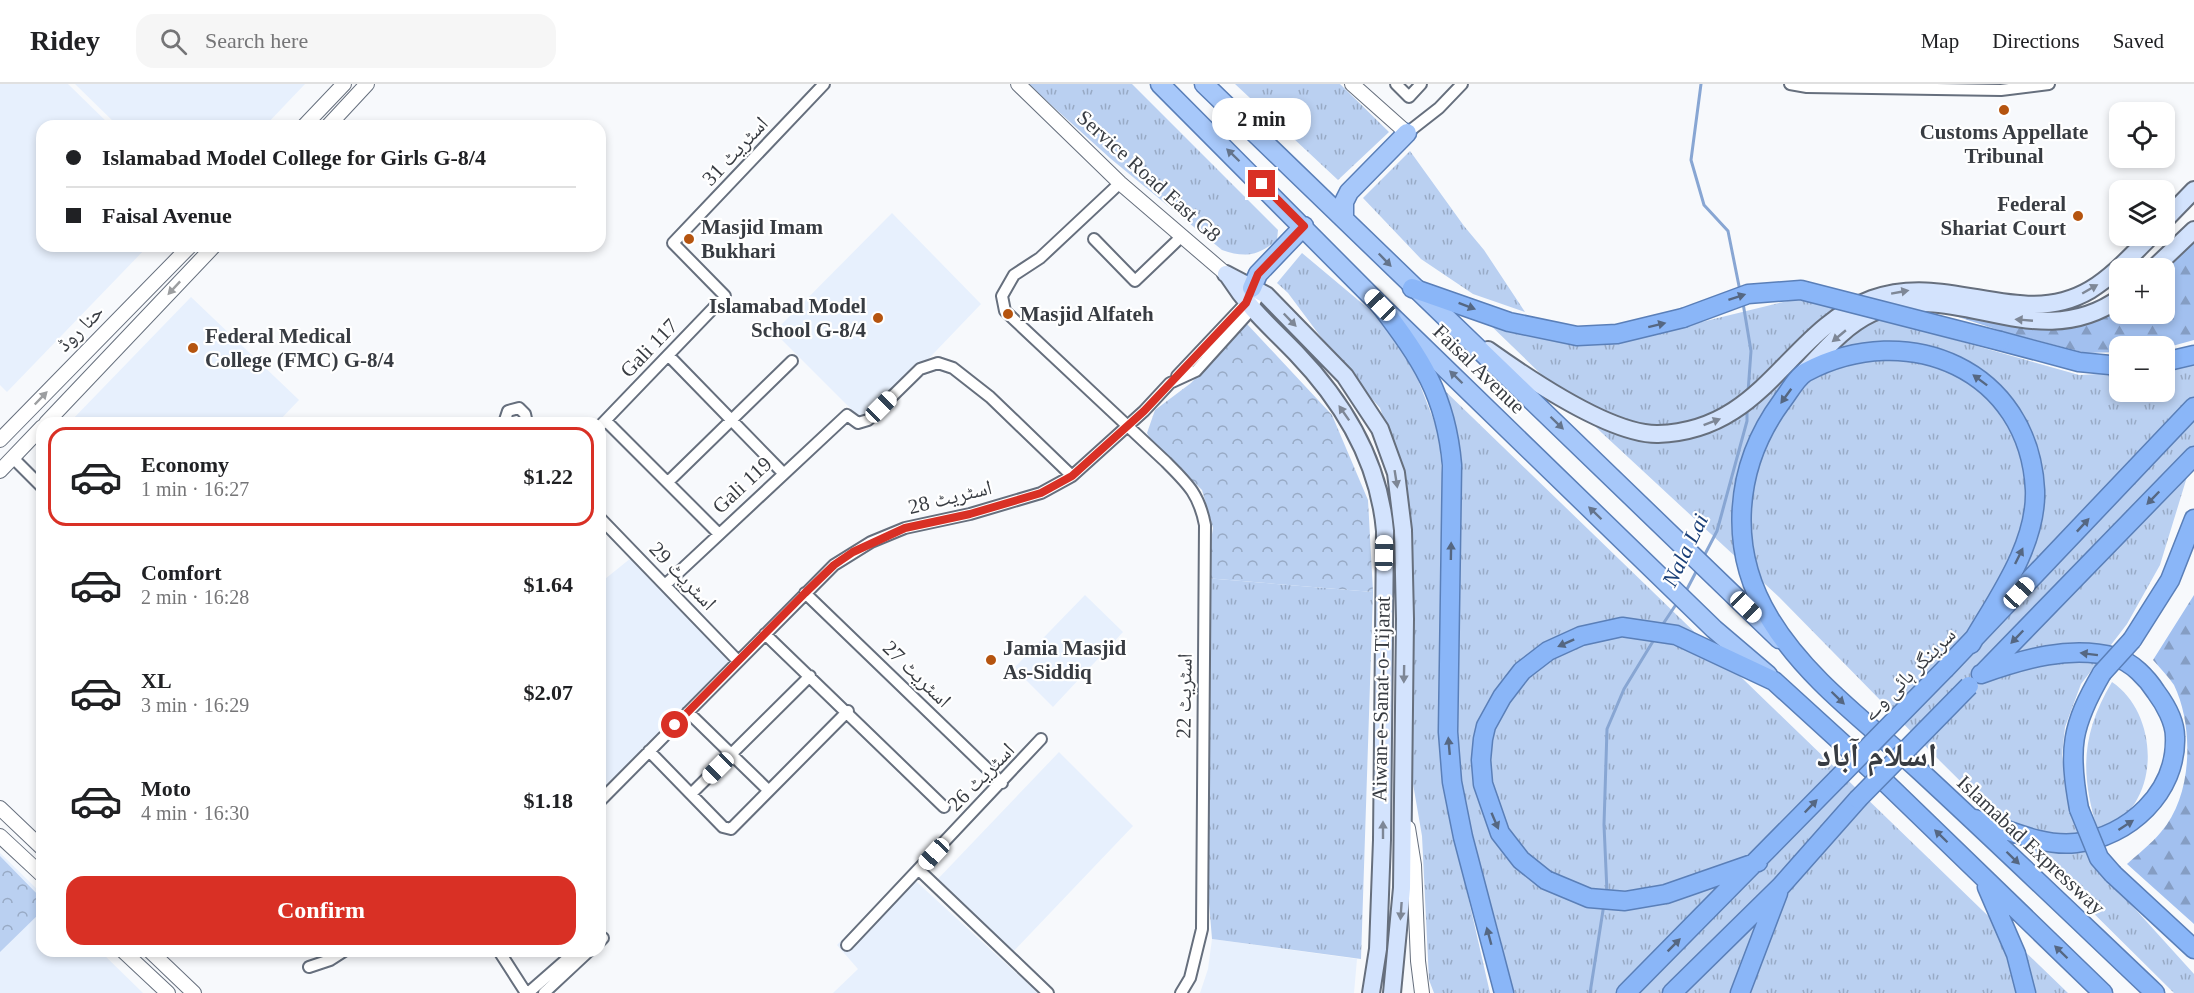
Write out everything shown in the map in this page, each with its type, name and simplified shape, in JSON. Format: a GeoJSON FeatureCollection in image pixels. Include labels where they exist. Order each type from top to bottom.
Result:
{"type":"FeatureCollection","features":[{"type":"Feature","properties":{"kind":"highway"},"geometry":{"type":"LineString","coordinates":[[1412,288],[1509,322],[1577,336],[1617,333],[1683,318],[1748,294],[1776,289],[1800,290],[2079,362],[2109,365]]}},
{"type":"Feature","properties":{"kind":"highway"},"geometry":{"type":"LineString","coordinates":[[1380,305],[1419,357],[1439,398],[1449,433],[1452,465],[1448,732],[1452,782],[1462,837],[1504,993]]}},
{"type":"Feature","properties":{"kind":"highway"},"geometry":{"type":"LineString","coordinates":[[1803,373],[1857,355],[1880,351],[1918,352],[1939,357],[1976,376],[1991,388],[2014,418],[2028,453],[2032,471],[2035,491],[2031,524],[2026,541],[2003,588],[1971,644]]}},
{"type":"Feature","properties":{"kind":"highway"},"geometry":{"type":"LineString","coordinates":[[2175,359],[2194,355]]}},
{"type":"Feature","properties":{"kind":"highway","name":"Islamabad Expressway"},"geometry":{"type":"LineString","coordinates":[[1803,373],[1756,441],[1744,482],[1740,527],[1753,584],[1769,618],[1797,657],[1863,722],[1970,817],[2155,993]]}},
{"type":"Feature","properties":{"kind":"highway","name":"سرینگر ہائی وے"},"geometry":{"type":"LineString","coordinates":[[1630,989],[1971,644],[2194,407]]}},
{"type":"Feature","properties":{"kind":"highway"},"geometry":{"type":"LineString","coordinates":[[1672,993],[1781,886],[1858,799],[2194,456]]}},
{"type":"Feature","properties":{"kind":"highway"},"geometry":{"type":"LineString","coordinates":[[2194,519],[2170,580],[2132,640],[2102,673],[2083,706],[2073,738],[2073,775],[2079,809],[2099,858],[2113,874],[2194,949]]}},
{"type":"Feature","properties":{"kind":"highway"},"geometry":{"type":"LineString","coordinates":[[1758,862],[1666,894],[1625,901],[1608,901],[1575,894],[1533,872],[1510,847],[1488,804],[1480,760],[1486,726],[1502,697],[1522,671],[1548,651],[1581,636],[1622,627],[1676,635],[1774,681],[1886,783],[2103,993]]}},
{"type":"Feature","properties":{"kind":"highway"},"geometry":{"type":"LineString","coordinates":[[1970,817],[2043,842],[2075,843],[2108,836],[2143,812],[2163,787],[2173,766],[2175,735],[2165,705],[2150,682],[2116,657],[2076,652],[2041,656],[1975,680]]}},
{"type":"Feature","properties":{"kind":"highway"},"geometry":{"type":"LineString","coordinates":[[1983,877],[2016,954],[2026,993]]}},
{"type":"Feature","properties":{"kind":"highway"},"geometry":{"type":"LineString","coordinates":[[1740,993],[1781,886]]}},
{"type":"Feature","properties":{"kind":"main road","name":"Faisal Avenue"},"geometry":{"type":"LineString","coordinates":[[1160,84],[1304,226],[1380,305],[1714,629],[1774,681]]}},
{"type":"Feature","properties":{"kind":"main road","name":"Faisal Avenue"},"geometry":{"type":"LineString","coordinates":[[1204,84],[1344,218],[1412,288],[1463,333],[1797,657]]}},
{"type":"Feature","properties":{"kind":"main road"},"geometry":{"type":"LineString","coordinates":[[1318,193],[1347,185],[1396,139],[1407,134]]}},
{"type":"Feature","properties":{"kind":"main road"},"geometry":{"type":"LineString","coordinates":[[1344,218],[1344,202],[1349,192],[1407,134]]}},
{"type":"Feature","properties":{"kind":"main road"},"geometry":{"type":"LineString","coordinates":[[2175,210],[2194,190]]}},
{"type":"Feature","properties":{"kind":"main road"},"geometry":{"type":"LineString","coordinates":[[1252,298],[1258,274],[1304,226]]}},
{"type":"Feature","properties":{"kind":"main road"},"geometry":{"type":"LineString","coordinates":[[2165,258],[2194,230]]}},
{"type":"Feature","properties":{"kind":"main road"},"geometry":{"type":"LineString","coordinates":[[1463,333],[1545,390],[1626,428],[1655,434],[1689,429],[1735,411],[1850,310],[1892,293],[1933,290],[2023,305],[2048,305],[2069,300],[2099,284],[2140,246]]}},
{"type":"Feature","properties":{"kind":"main road","name":"Aiwan-e-Sanat-o-Tijarat"},"geometry":{"type":"LineString","coordinates":[[1226,274],[1252,298],[1308,338],[1360,395],[1387,444],[1396,473],[1403,530],[1402,888],[1398,951],[1392,993]]}},
{"type":"Feature","properties":{"kind":"main road","name":"Aiwan-e-Sanat-o-Tijarat"},"geometry":{"type":"LineString","coordinates":[[1252,298],[1294,352],[1324,384],[1361,439],[1383,504],[1385,531],[1383,816],[1378,949],[1371,993]]}},
{"type":"Feature","properties":{"kind":"main road"},"geometry":{"type":"LineString","coordinates":[[1803,373],[1836,338],[1871,314],[1893,306],[1931,302],[2019,320],[2040,321],[2064,320],[2109,303]]}},
{"type":"Feature","properties":{"kind":"main road"},"geometry":{"type":"LineString","coordinates":[[1294,352],[1308,338]]}},
{"type":"Feature","properties":{"kind":"main road"},"geometry":{"type":"LineString","coordinates":[[1378,949],[1398,951]]}},
{"type":"Feature","properties":{"kind":"street"},"geometry":{"type":"LineString","coordinates":[[310,120],[344,84]]}},
{"type":"Feature","properties":{"kind":"street"},"geometry":{"type":"LineString","coordinates":[[334,120],[368,84]]}},
{"type":"Feature","properties":{"kind":"street","name":"اسٹریٹ 31"},"geometry":{"type":"LineString","coordinates":[[725,296],[674,243],[824,84]]}},
{"type":"Feature","properties":{"kind":"street","name":"Service Road East G8"},"geometry":{"type":"LineString","coordinates":[[1018,84],[1120,183],[1226,274]]}},
{"type":"Feature","properties":{"kind":"street"},"geometry":{"type":"LineString","coordinates":[[1352,84],[1407,134],[1439,108],[1460,85]]}},
{"type":"Feature","properties":{"kind":"street"},"geometry":{"type":"LineString","coordinates":[[1396,84],[1409,97],[1421,84]]}},
{"type":"Feature","properties":{"kind":"street"},"geometry":{"type":"LineString","coordinates":[[1790,84],[1820,87],[2001,90],[2049,84]]}},
{"type":"Feature","properties":{"kind":"street","name":"اسٹریٹ 22"},"geometry":{"type":"LineString","coordinates":[[1120,183],[1040,258],[1014,275],[1002,296],[1005,311],[1188,484],[1201,501],[1205,525],[1202,929],[1190,978],[1181,993]]}},
{"type":"Feature","properties":{"kind":"street"},"geometry":{"type":"LineString","coordinates":[[1094,239],[1135,281],[1182,236]]}},
{"type":"Feature","properties":{"kind":"street","name":"حنا روڈ"},"geometry":{"type":"LineString","coordinates":[[0,440],[183,252]]}},
{"type":"Feature","properties":{"kind":"street","name":"حنا روڈ"},"geometry":{"type":"LineString","coordinates":[[52,417],[208,252]]}},
{"type":"Feature","properties":{"kind":"street","name":"Gali 117"},"geometry":{"type":"LineString","coordinates":[[606,420],[725,296]]}},
{"type":"Feature","properties":{"kind":"street","name":"اسٹریٹ 28"},"geometry":{"type":"LineString","coordinates":[[606,795],[834,565],[871,542],[905,528],[970,514],[1041,493],[1072,476],[1170,383],[1196,371],[1252,298]]}},
{"type":"Feature","properties":{"kind":"street"},"geometry":{"type":"LineString","coordinates":[[669,356],[784,474]]}},
{"type":"Feature","properties":{"kind":"street"},"geometry":{"type":"LineString","coordinates":[[669,481],[792,361]]}},
{"type":"Feature","properties":{"kind":"street","name":"Gali 119"},"geometry":{"type":"LineString","coordinates":[[665,585],[847,415],[858,423],[868,420],[920,369],[938,363],[953,368],[990,397],[1072,476]]}},
{"type":"Feature","properties":{"kind":"street"},"geometry":{"type":"LineString","coordinates":[[506,417],[508,411],[519,408],[526,417]]}},
{"type":"Feature","properties":{"kind":"street"},"geometry":{"type":"LineString","coordinates":[[606,426],[669,481],[719,534]]}},
{"type":"Feature","properties":{"kind":"street"},"geometry":{"type":"LineString","coordinates":[[0,471],[36,433]]}},
{"type":"Feature","properties":{"kind":"street"},"geometry":{"type":"LineString","coordinates":[[13,458],[36,481]]}},
{"type":"Feature","properties":{"kind":"street","name":"اسٹریٹ 29"},"geometry":{"type":"LineString","coordinates":[[606,524],[738,662]]}},
{"type":"Feature","properties":{"kind":"street","name":"اسٹریٹ 27"},"geometry":{"type":"LineString","coordinates":[[805,593],[1002,783]]}},
{"type":"Feature","properties":{"kind":"street"},"geometry":{"type":"LineString","coordinates":[[765,634],[848,711],[944,807]]}},
{"type":"Feature","properties":{"kind":"street"},"geometry":{"type":"LineString","coordinates":[[691,794],[810,676]]}},
{"type":"Feature","properties":{"kind":"street"},"geometry":{"type":"LineString","coordinates":[[649,751],[727,830],[848,711]]}},
{"type":"Feature","properties":{"kind":"street"},"geometry":{"type":"LineString","coordinates":[[688,712],[768,790]]}},
{"type":"Feature","properties":{"kind":"street","name":"اسٹریٹ 26"},"geometry":{"type":"LineString","coordinates":[[847,945],[1041,739]]}},
{"type":"Feature","properties":{"kind":"street"},"geometry":{"type":"LineString","coordinates":[[1402,790],[1414,864],[1418,961],[1422,993]]}},
{"type":"Feature","properties":{"kind":"street"},"geometry":{"type":"LineString","coordinates":[[0,808],[36,842]]}},
{"type":"Feature","properties":{"kind":"street"},"geometry":{"type":"LineString","coordinates":[[0,836],[36,869]]}},
{"type":"Feature","properties":{"kind":"street"},"geometry":{"type":"LineString","coordinates":[[919,870],[1048,993]]}},
{"type":"Feature","properties":{"kind":"street"},"geometry":{"type":"LineString","coordinates":[[129,957],[168,993]]}},
{"type":"Feature","properties":{"kind":"street"},"geometry":{"type":"LineString","coordinates":[[156,957],[186,990]]}},
{"type":"Feature","properties":{"kind":"street"},"geometry":{"type":"LineString","coordinates":[[309,967],[335,957]]}},
{"type":"Feature","properties":{"kind":"street"},"geometry":{"type":"LineString","coordinates":[[504,957],[527,993],[569,957]]}},
{"type":"Feature","properties":{"kind":"street"},"geometry":{"type":"LineString","coordinates":[[544,993],[583,957]]}},
{"type":"Feature","properties":{"kind":"shaded area"},"geometry":{"type":"Polygon","coordinates":[[[0,84],[68,84],[105,120],[36,120],[36,252],[142,252],[7,392],[0,385],[0,84]]]}},
{"type":"Feature","properties":{"kind":"shaded area"},"geometry":{"type":"Polygon","coordinates":[[[75,84],[305,84],[271,120],[112,120],[75,84]]]}},
{"type":"Feature","properties":{"kind":"shaded area","name":"Islamabad Model School G-8/4"},"geometry":{"type":"Polygon","coordinates":[[[892,213],[981,304],[866,424],[774,332],[892,213]]]}},
{"type":"Feature","properties":{"kind":"shaded area","name":"Federal Medical College (FMC) G-8/4"},"geometry":{"type":"Polygon","coordinates":[[[191,297],[299,400],[283,417],[75,417],[191,297]]]}},
{"type":"Feature","properties":{"kind":"shaded area"},"geometry":{"type":"Polygon","coordinates":[[[631,558],[741,661],[606,788],[606,578],[631,558]]]}},
{"type":"Feature","properties":{"kind":"shaded area"},"geometry":{"type":"Polygon","coordinates":[[[1085,595],[1123,632],[1053,707],[1014,668],[1085,595]]]}},
{"type":"Feature","properties":{"kind":"shaded area"},"geometry":{"type":"Polygon","coordinates":[[[1059,752],[1133,826],[1011,954],[934,883],[1059,752]]]}},
{"type":"Feature","properties":{"kind":"shaded area"},"geometry":{"type":"Polygon","coordinates":[[[0,853],[36,888],[36,957],[106,957],[143,993],[0,993],[0,853]]]}},
{"type":"Feature","properties":{"kind":"shaded area"},"geometry":{"type":"Polygon","coordinates":[[[907,873],[1038,993],[833,993],[858,969],[837,945],[907,873]]]}},
{"type":"Feature","properties":{"kind":"shaded area"},"geometry":{"type":"Polygon","coordinates":[[[1212,939],[1357,959],[1354,993],[1200,993],[1208,969],[1212,939]]]}},
{"type":"Feature","properties":{"kind":"green space"},"geometry":{"type":"Polygon","coordinates":[[[1028,84],[1132,84],[1278,230],[1277,240],[1251,254],[1244,255],[1222,250],[1111,159],[1028,84]]]}},
{"type":"Feature","properties":{"kind":"green space"},"geometry":{"type":"Polygon","coordinates":[[[1235,84],[1340,84],[1389,132],[1338,180],[1235,84]]]}},
{"type":"Feature","properties":{"kind":"green space"},"geometry":{"type":"Polygon","coordinates":[[[1410,151],[1484,250],[1525,312],[1473,294],[1421,259],[1363,198],[1410,151]]]}},
{"type":"Feature","properties":{"kind":"green space"},"geometry":{"type":"Polygon","coordinates":[[[2194,230],[2194,340],[2175,345],[2175,336],[2109,336],[2109,352],[2086,353],[2008,333],[1927,307],[2018,327],[2068,326],[2109,305],[2109,324],[2175,324],[2175,258],[2172,258],[2194,230]]]}},
{"type":"Feature","properties":{"kind":"green space"},"geometry":{"type":"Polygon","coordinates":[[[1302,253],[1376,315],[1413,367],[1439,434],[1444,500],[1448,809],[1490,993],[1434,993],[1429,980],[1422,836],[1412,778],[1400,467],[1380,408],[1338,360],[1288,293],[1277,283],[1302,253]]]}},
{"type":"Feature","properties":{"kind":"green space"},"geometry":{"type":"Polygon","coordinates":[[[1804,297],[2079,375],[2109,374],[2109,402],[2175,402],[2175,369],[2194,364],[2194,454],[2160,565],[2127,624],[2081,684],[2065,727],[2062,755],[2070,814],[2089,858],[2194,974],[2194,993],[2174,993],[1940,761],[1779,597],[1602,433],[1484,319],[1620,342],[1804,297]]]}},
{"type":"Feature","properties":{"kind":"green space"},"geometry":{"type":"Polygon","coordinates":[[[1247,324],[1332,415],[1368,500],[1373,592],[1205,578],[1213,528],[1202,490],[1150,439],[1147,433],[1155,410],[1191,383],[1247,324]]]}},
{"type":"Feature","properties":{"kind":"green space"},"geometry":{"type":"Polygon","coordinates":[[[1441,387],[2068,993],[1508,993],[1499,933],[1472,842],[1456,749],[1461,466],[1452,413],[1441,387]]]}},
{"type":"Feature","properties":{"kind":"green space"},"geometry":{"type":"Polygon","coordinates":[[[1205,578],[1373,592],[1361,959],[1212,939],[1207,878],[1205,578]]]}},
{"type":"Feature","properties":{"kind":"green space"},"geometry":{"type":"Polygon","coordinates":[[[2194,595],[2194,924],[2127,864],[2149,845],[2172,817],[2184,780],[2187,760],[2185,720],[2174,685],[2153,660],[2194,595]]]}},
{"type":"Feature","properties":{"kind":"green space"},"geometry":{"type":"Polygon","coordinates":[[[2112,682],[2134,706],[2141,721],[2146,737],[2147,771],[2142,788],[2131,808],[2118,820],[2098,831],[2088,791],[2087,755],[2094,719],[2112,682]]]}},
{"type":"Feature","properties":{"kind":"green space"},"geometry":{"type":"Polygon","coordinates":[[[0,856],[36,893],[36,917],[0,952],[0,856]]]}},
{"type":"Feature","properties":{"kind":"waterway","name":"Nala Lai"},"geometry":{"type":"LineString","coordinates":[[1701,84],[1691,160],[1704,205],[1728,231],[1740,291]]}},
{"type":"Feature","properties":{"kind":"waterway","name":"Nala Lai"},"geometry":{"type":"LineString","coordinates":[[1743,303],[1751,351],[1748,392]]}},
{"type":"Feature","properties":{"kind":"waterway","name":"Nala Lai"},"geometry":{"type":"LineString","coordinates":[[1703,558],[1717,531],[1747,421],[1747,407]]}},
{"type":"Feature","properties":{"kind":"waterway","name":"Nala Lai"},"geometry":{"type":"LineString","coordinates":[[1685,593],[1697,570]]}},
{"type":"Feature","properties":{"kind":"waterway","name":"Nala Lai"},"geometry":{"type":"LineString","coordinates":[[1661,627],[1677,603]]}},
{"type":"Feature","properties":{"kind":"waterway","name":"Nala Lai"},"geometry":{"type":"LineString","coordinates":[[1607,892],[1604,825],[1607,729],[1624,689],[1655,638]]}},
{"type":"Feature","properties":{"kind":"waterway","name":"Nala Lai"},"geometry":{"type":"LineString","coordinates":[[1590,993],[1604,904]]}},
{"type":"Feature","properties":{"kind":"place","name":"Customs Appellate Tribunal"},"geometry":{"type":"Point","coordinates":[2004,110]}},
{"type":"Feature","properties":{"kind":"place","name":"Federal Shariat Court"},"geometry":{"type":"Point","coordinates":[2078,216]}},
{"type":"Feature","properties":{"kind":"place","name":"Masjid Imam Bukhari"},"geometry":{"type":"Point","coordinates":[689,239]}},
{"type":"Feature","properties":{"kind":"place","name":"Masjid Alfateh"},"geometry":{"type":"Point","coordinates":[1008,314]}},
{"type":"Feature","properties":{"kind":"place","name":"Islamabad Model School G-8/4"},"geometry":{"type":"Point","coordinates":[878,318]}},
{"type":"Feature","properties":{"kind":"place","name":"Federal Medical College (FMC) G-8/4"},"geometry":{"type":"Point","coordinates":[193,348]}},
{"type":"Feature","properties":{"kind":"place","name":"Jamia Masjid As-Siddiq"},"geometry":{"type":"Point","coordinates":[991,660]}},
{"type":"Feature","properties":{"kind":"district","name":"اسلام آباد"},"geometry":{"type":"Point","coordinates":[1877,755]}},
{"type":"Feature","properties":{"kind":"route"},"geometry":{"type":"LineString","coordinates":[[675,725],[805,593],[834,565],[853,552],[905,528],[970,514],[1041,493],[1072,476],[1144,411],[1246,303],[1258,274],[1304,226],[1262,184]]}}]}
